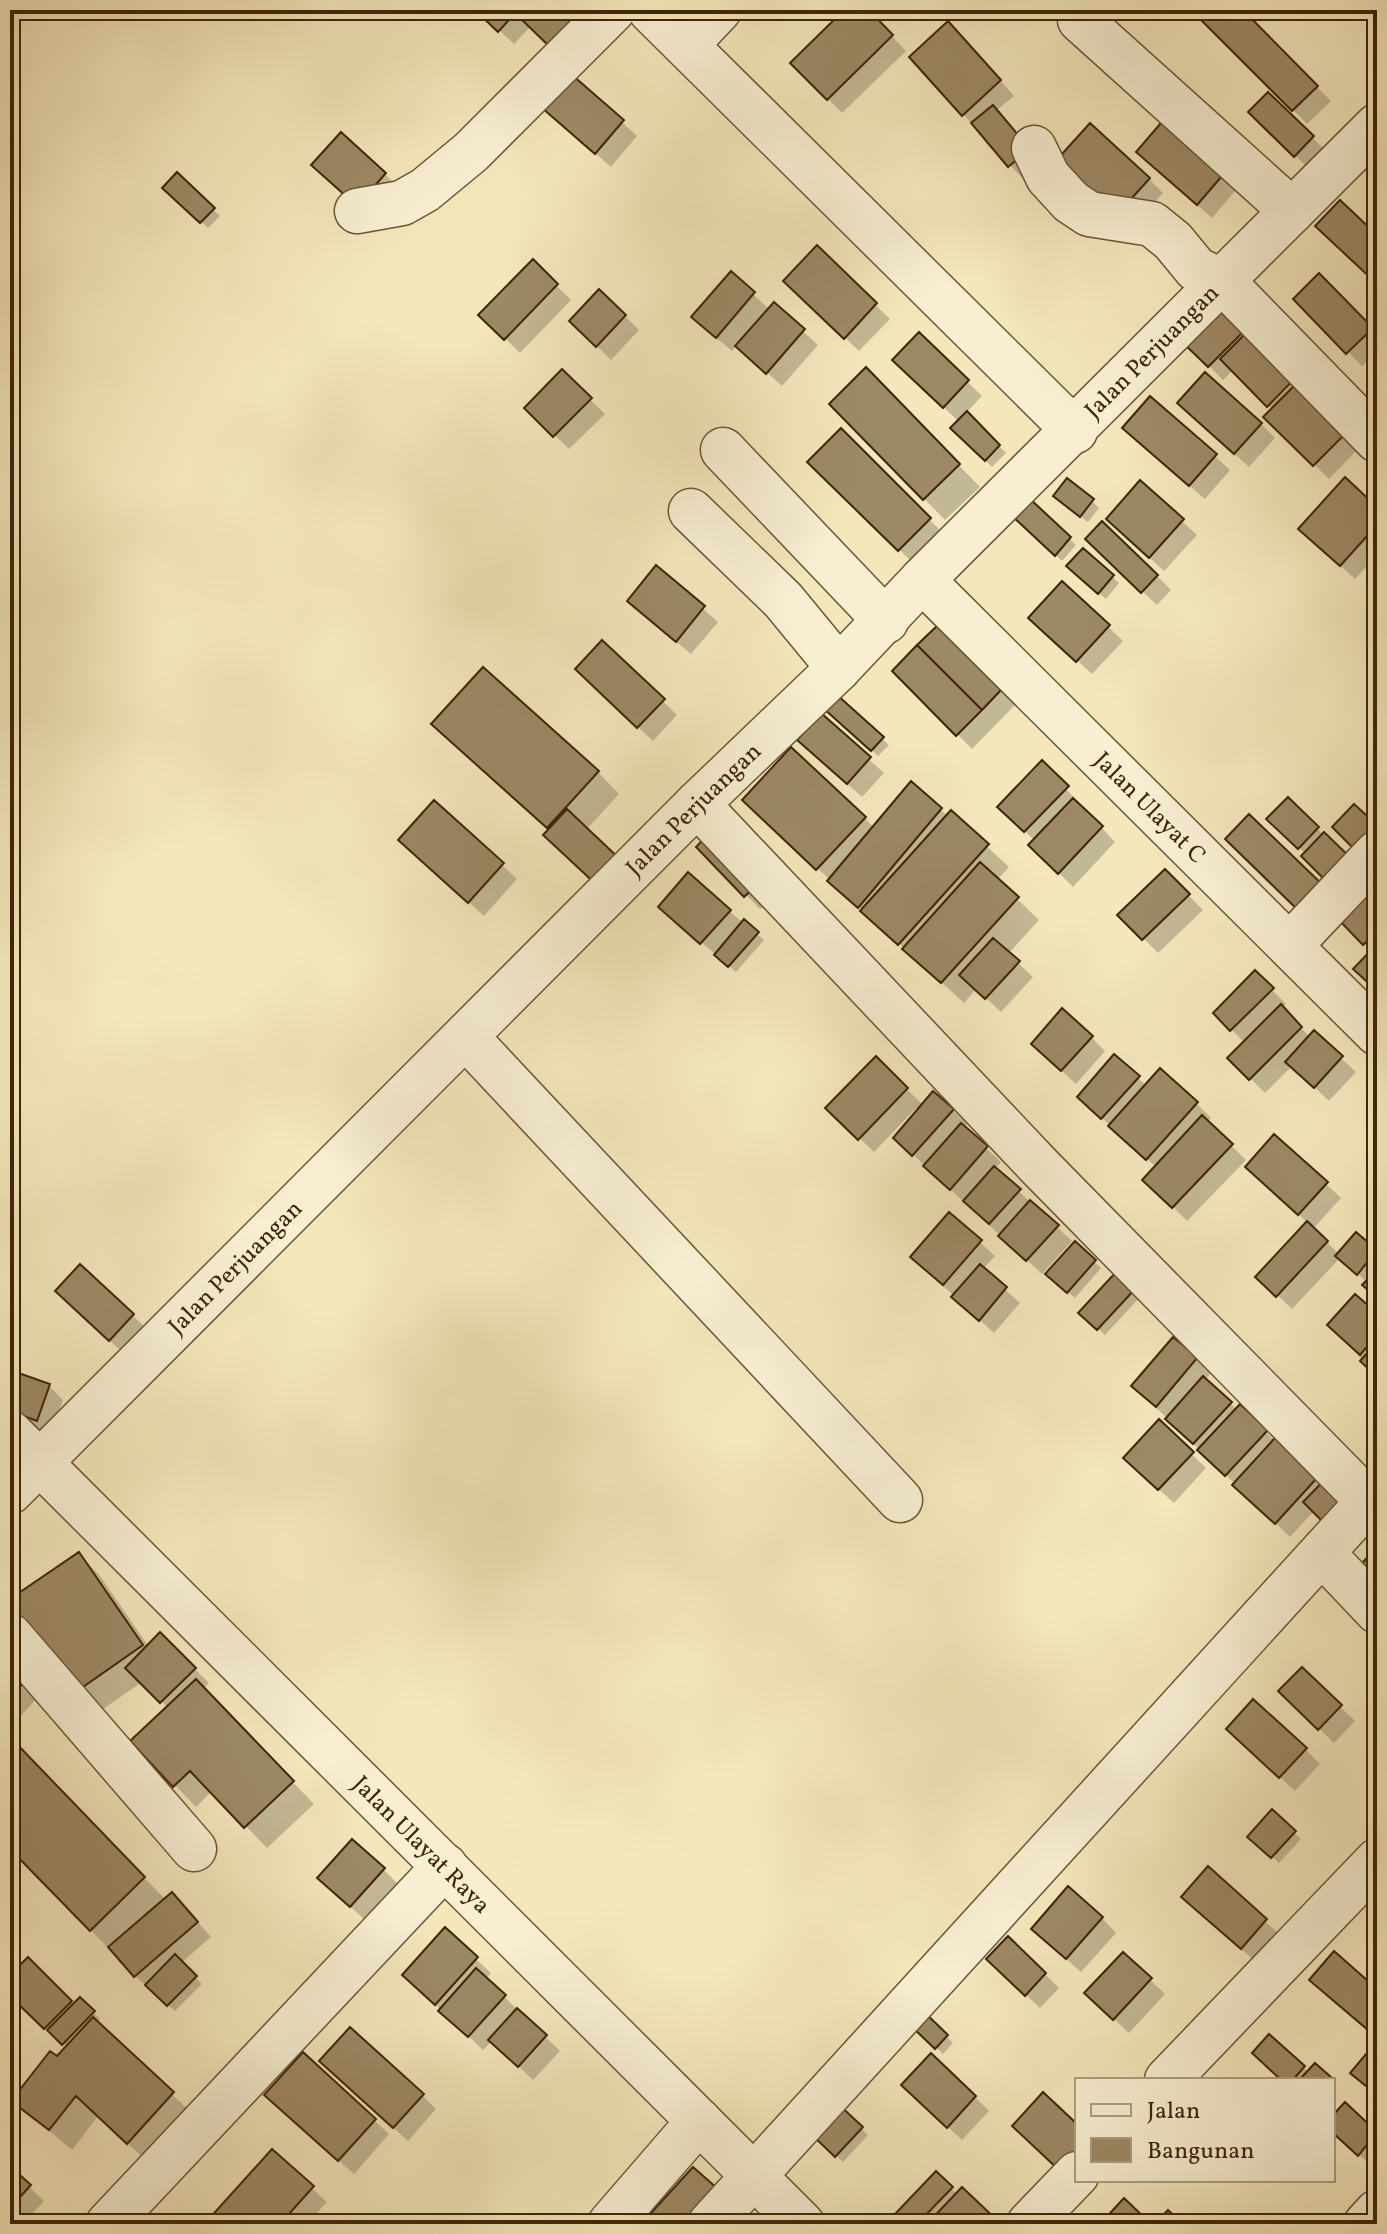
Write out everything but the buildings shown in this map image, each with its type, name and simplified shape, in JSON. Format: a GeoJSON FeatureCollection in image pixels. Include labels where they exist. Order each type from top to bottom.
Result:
{"type":"FeatureCollection","features":[{"type":"Feature","properties":{"kind":"street"},"geometry":{"type":"LineString","coordinates":[[357,211],[402,203],[425,190],[471,152],[613,10]]}},
{"type":"Feature","properties":{"kind":"street"},"geometry":{"type":"LineString","coordinates":[[650,10],[1075,431]]}},
{"type":"Feature","properties":{"kind":"street"},"geometry":{"type":"LineString","coordinates":[[687,44],[719,10]]}},
{"type":"Feature","properties":{"kind":"street"},"geometry":{"type":"LineString","coordinates":[[1080,20],[1292,211]]}},
{"type":"Feature","properties":{"kind":"street","name":"Jalan Perjuangan"},"geometry":{"type":"LineString","coordinates":[[25,1478],[697,804],[886,621],[922,580],[1075,431],[1377,126]]}},
{"type":"Feature","properties":{"kind":"street"},"geometry":{"type":"LineString","coordinates":[[1034,148],[1048,177],[1071,202],[1089,214],[1152,224],[1173,241],[1196,269],[1223,282],[1377,440]]}},
{"type":"Feature","properties":{"kind":"street"},"geometry":{"type":"LineString","coordinates":[[723,450],[886,621]]}},
{"type":"Feature","properties":{"kind":"street"},"geometry":{"type":"LineString","coordinates":[[691,511],[783,600],[839,668]]}},
{"type":"Feature","properties":{"kind":"street","name":"Jalan Ulayat C"},"geometry":{"type":"LineString","coordinates":[[922,580],[1377,1033]]}},
{"type":"Feature","properties":{"kind":"street"},"geometry":{"type":"LineString","coordinates":[[697,804],[1039,1166],[1372,1496],[1323,1554],[710,2224]]}},
{"type":"Feature","properties":{"kind":"street"},"geometry":{"type":"LineString","coordinates":[[1291,944],[1377,853]]}},
{"type":"Feature","properties":{"kind":"street"},"geometry":{"type":"LineString","coordinates":[[466,1037],[900,1500]]}},
{"type":"Feature","properties":{"kind":"street","name":"Jalan Ulayat Raya"},"geometry":{"type":"LineString","coordinates":[[10,1433],[25,1478],[445,1866],[802,2224]]}},
{"type":"Feature","properties":{"kind":"street"},"geometry":{"type":"LineString","coordinates":[[1323,1554],[1377,1611]]}},
{"type":"Feature","properties":{"kind":"street"},"geometry":{"type":"LineString","coordinates":[[10,1636],[194,1849]]}},
{"type":"Feature","properties":{"kind":"street"},"geometry":{"type":"LineString","coordinates":[[1169,2078],[1377,1861]]}},
{"type":"Feature","properties":{"kind":"street"},"geometry":{"type":"LineString","coordinates":[[108,2224],[445,1866]]}},
{"type":"Feature","properties":{"kind":"street"},"geometry":{"type":"LineString","coordinates":[[610,2224],[699,2121]]}},
{"type":"Feature","properties":{"kind":"street"},"geometry":{"type":"LineString","coordinates":[[1029,2224],[1075,2176]]}},
{"type":"Feature","properties":{"kind":"street"},"geometry":{"type":"LineString","coordinates":[[1366,2224],[1377,2212]]}}]}
